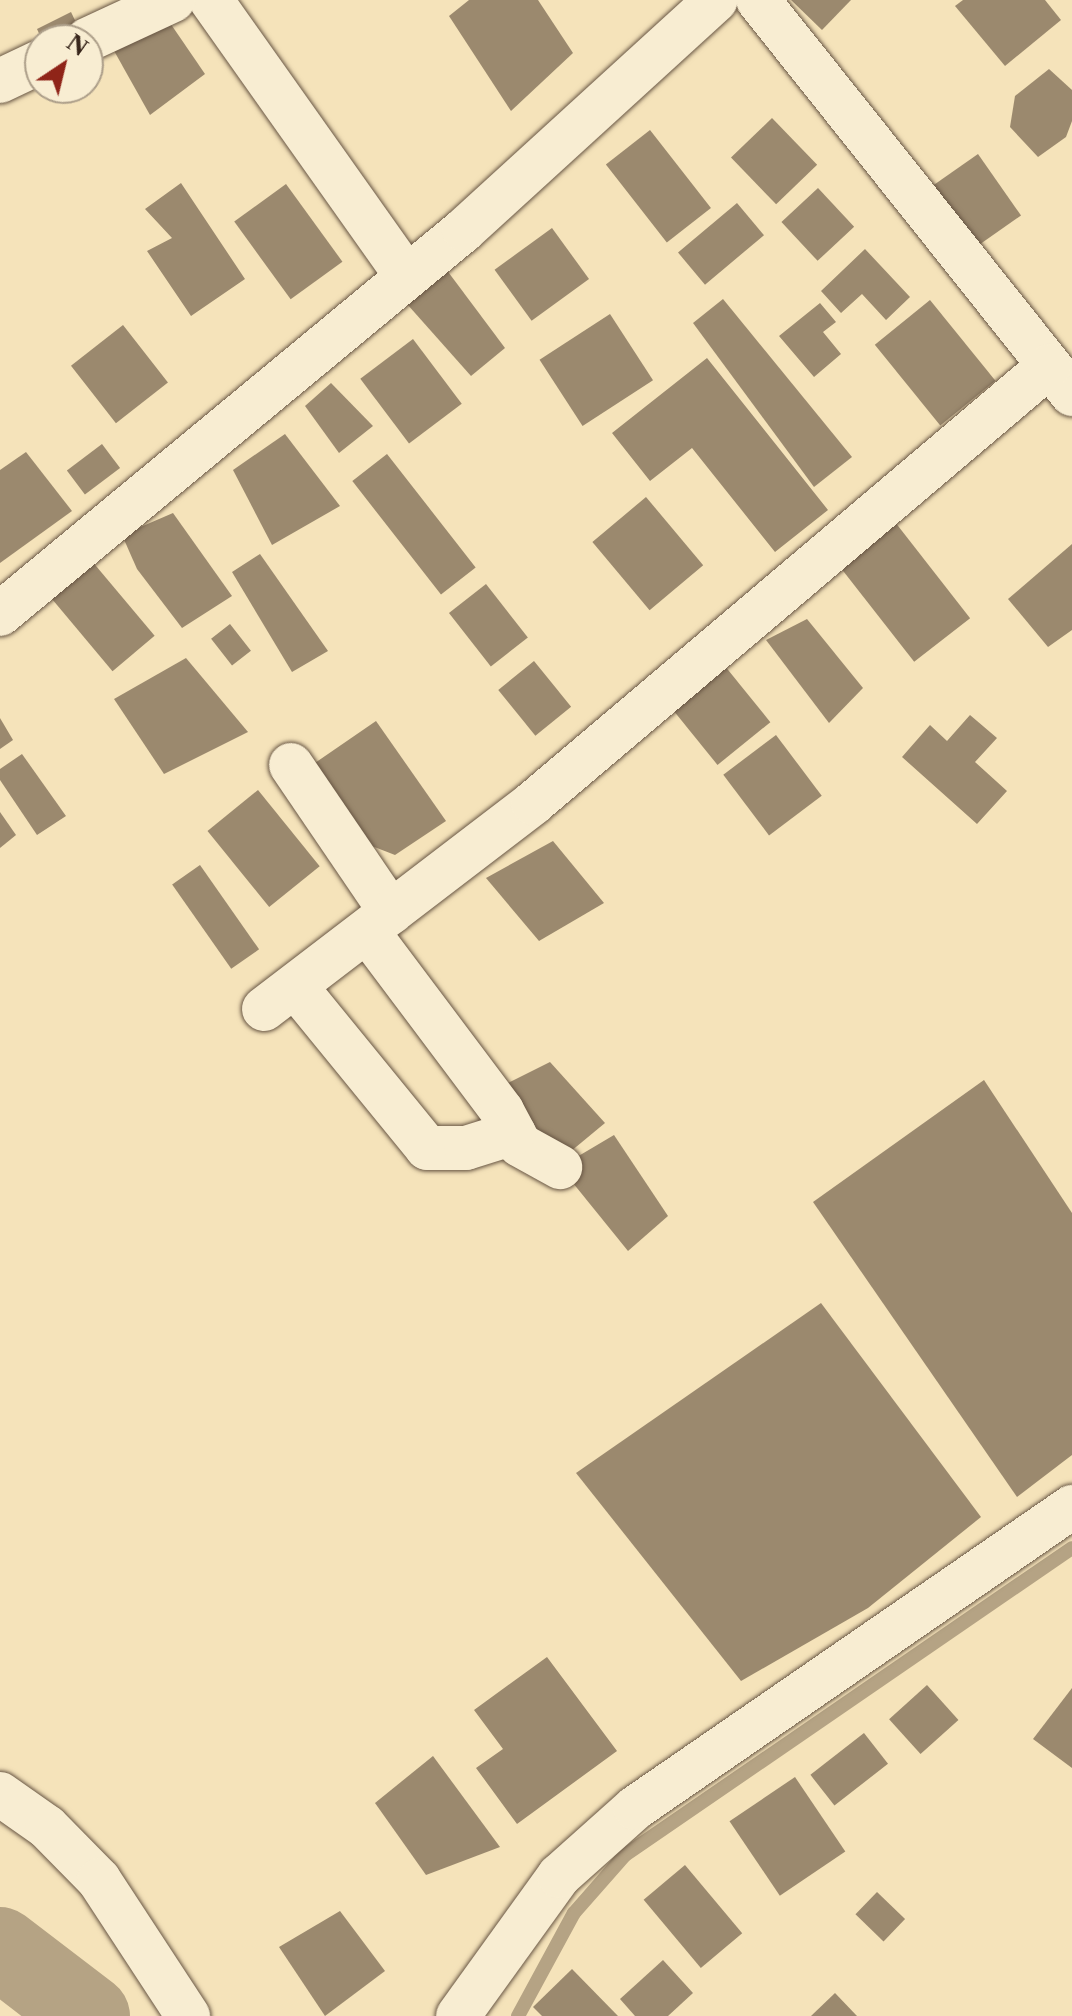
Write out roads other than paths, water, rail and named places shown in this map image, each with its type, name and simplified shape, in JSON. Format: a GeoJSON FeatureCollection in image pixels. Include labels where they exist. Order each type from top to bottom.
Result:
{"type":"FeatureCollection","features":[{"type":"Feature","properties":{"kind":"street"},"geometry":{"type":"LineString","coordinates":[[104,32],[173,0]]}},
{"type":"Feature","properties":{"kind":"street"},"geometry":{"type":"LineString","coordinates":[[211,0],[407,277]]}},
{"type":"Feature","properties":{"kind":"street"},"geometry":{"type":"LineString","coordinates":[[0,614],[407,277],[716,0]]}},
{"type":"Feature","properties":{"kind":"street"},"geometry":{"type":"LineString","coordinates":[[514,1133],[466,1148],[427,1148],[280,998],[533,803],[1061,380],[758,0]]}},
{"type":"Feature","properties":{"kind":"street"},"geometry":{"type":"LineString","coordinates":[[0,81],[24,70]]}},
{"type":"Feature","properties":{"kind":"street"},"geometry":{"type":"LineString","coordinates":[[291,765],[379,922],[520,1145],[560,1167]]}},
{"type":"Feature","properties":{"kind":"street"},"geometry":{"type":"LineString","coordinates":[[458,2016],[559,1876],[635,1808],[1072,1507]]}},
{"type":"Feature","properties":{"kind":"street"},"geometry":{"type":"LineString","coordinates":[[0,1794],[47,1827],[99,1880],[188,2016]]}},
{"type":"Feature","properties":{"kind":"waterway"},"geometry":{"type":"LineString","coordinates":[[518,2016],[574,1913],[625,1855],[1072,1548]]}},
{"type":"Feature","properties":{"kind":"waterway"},"geometry":{"type":"LineString","coordinates":[[0,1948],[89,2016]]}}]}
